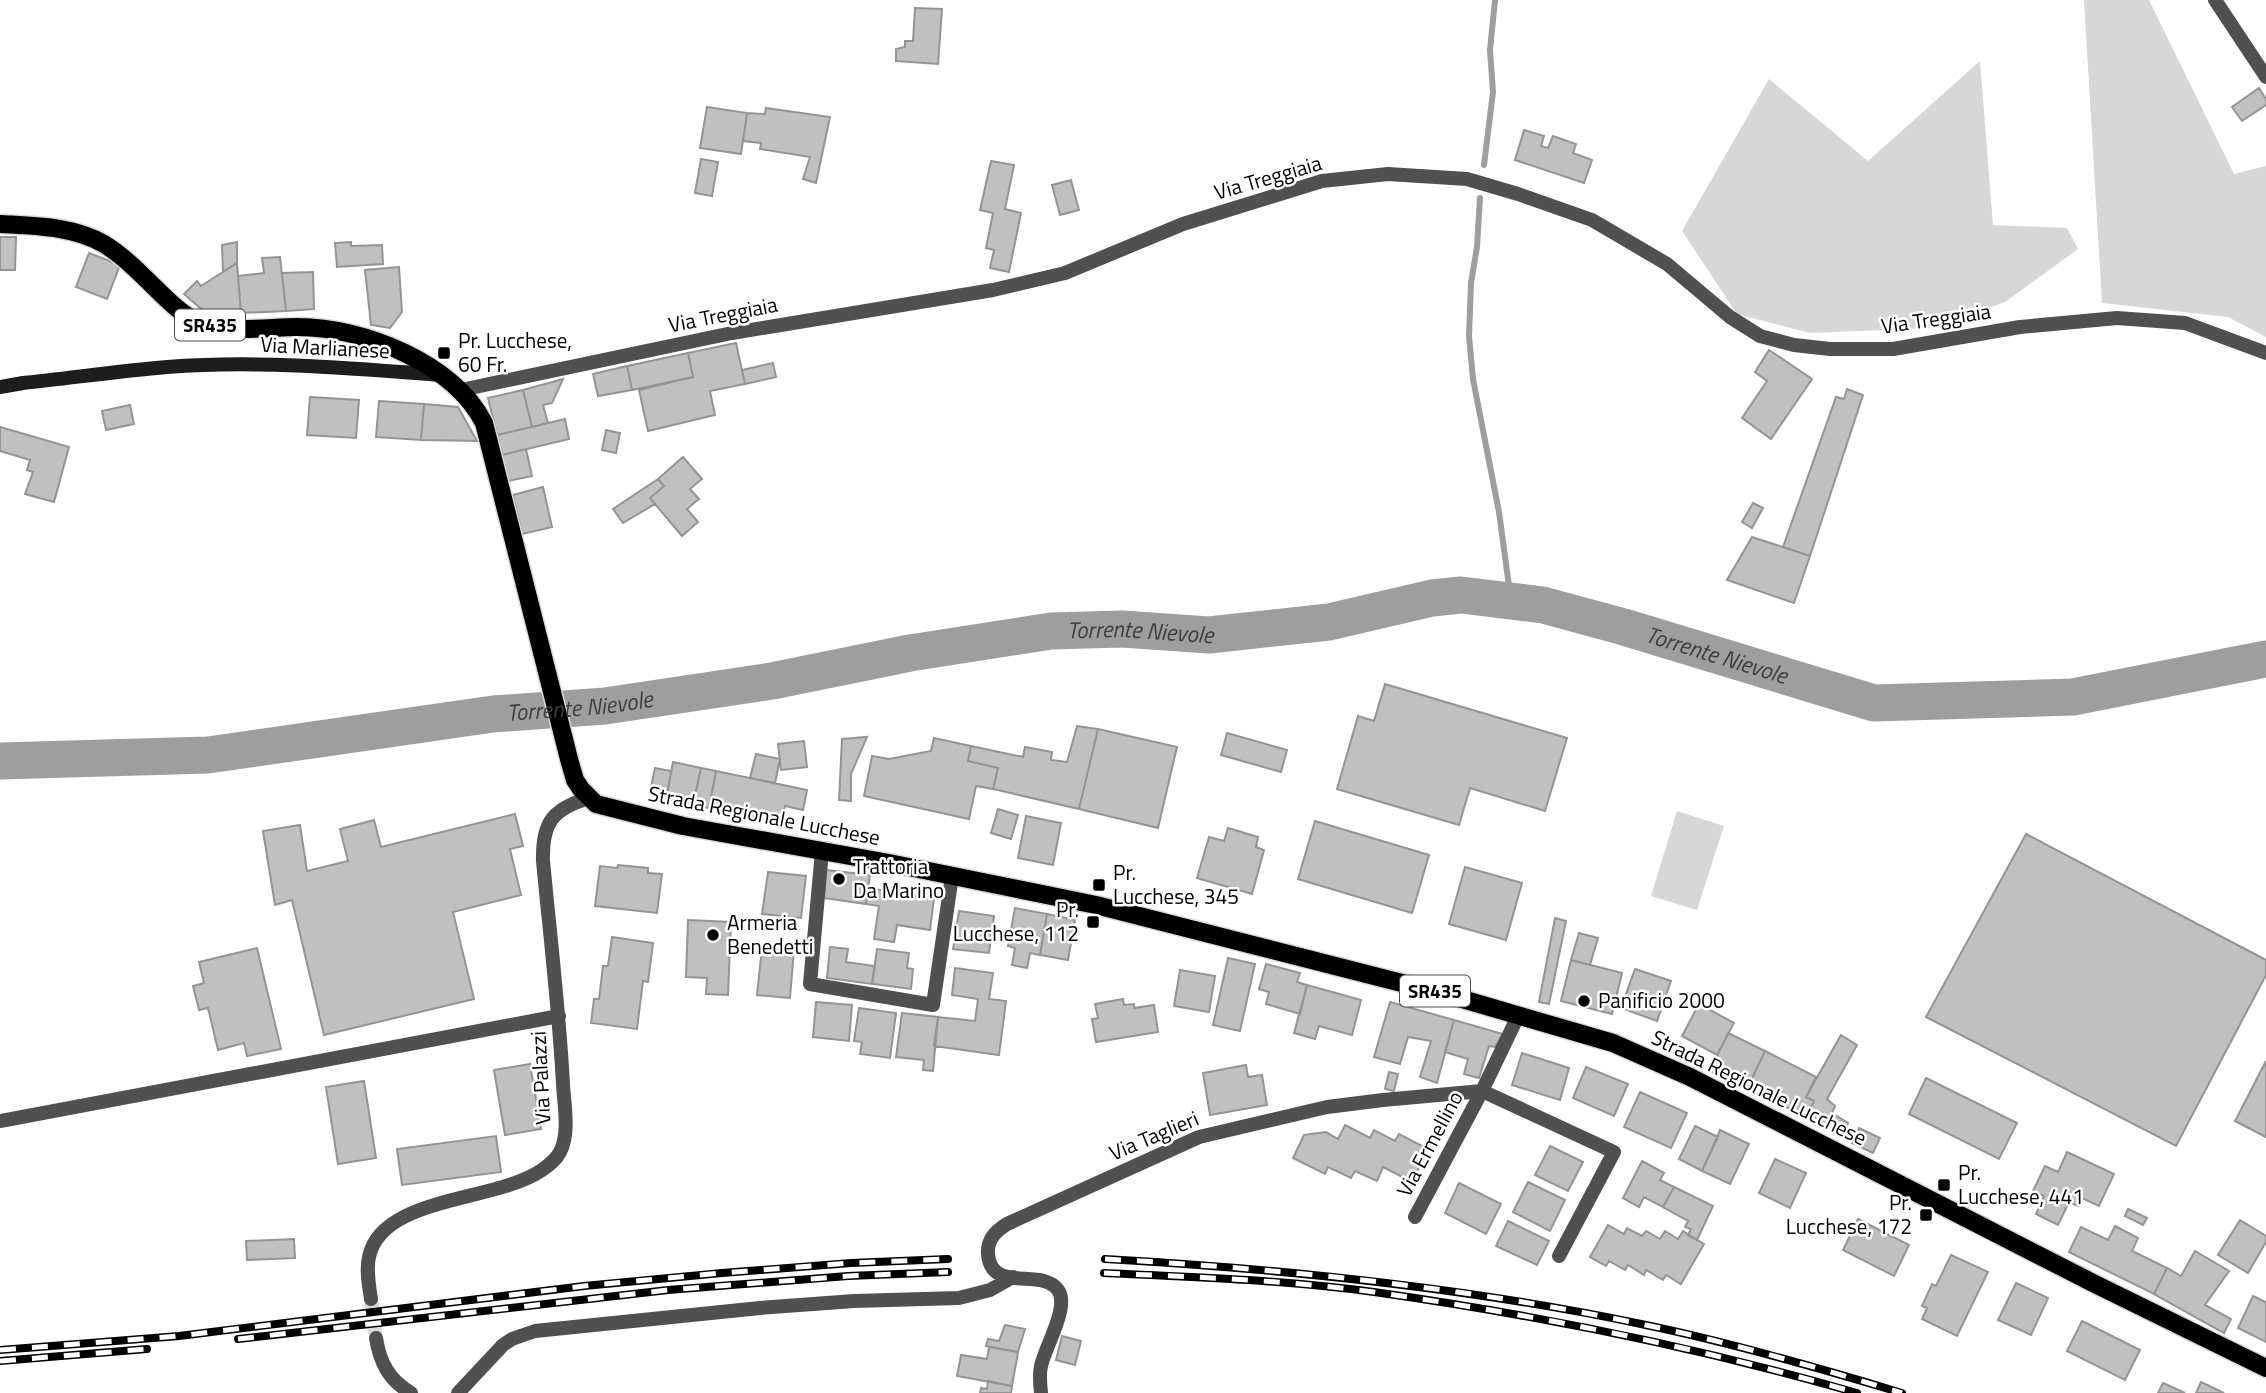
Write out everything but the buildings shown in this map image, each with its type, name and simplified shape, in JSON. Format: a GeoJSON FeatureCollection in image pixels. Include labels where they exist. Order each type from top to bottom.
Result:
{"type":"FeatureCollection","features":[{"type":"Feature","properties":{"kind":"main road","name":"SR435"},"geometry":{"type":"LineString","coordinates":[[0,224],[42,226],[89,236],[122,257],[196,321],[213,327],[300,327],[346,332],[382,342],[405,353],[461,390],[484,422],[569,759],[575,780],[589,798]]}},
{"type":"Feature","properties":{"kind":"main road","name":"Strada Regionale Lucchese"},"geometry":{"type":"LineString","coordinates":[[589,798],[596,804],[683,826],[1096,905],[1519,1014],[1613,1043],[1661,1063],[1868,1166],[2107,1290],[2266,1368]]}},
{"type":"Feature","properties":{"kind":"street"},"geometry":{"type":"LineString","coordinates":[[2215,0],[2266,77]]}},
{"type":"Feature","properties":{"kind":"street","name":"Via Treggiaia"},"geometry":{"type":"LineString","coordinates":[[461,390],[732,333],[993,290],[1065,273],[1183,225],[1322,181],[1388,174],[1467,179],[1592,220],[1667,264],[1740,324],[1760,336],[1794,345],[1830,349],[1893,349],[2020,327],[2118,318],[2185,323],[2266,353]]}},
{"type":"Feature","properties":{"kind":"street","name":"Via Marlianese"},"geometry":{"type":"LineString","coordinates":[[0,387],[168,367],[222,365],[321,366],[440,375]]}},
{"type":"Feature","properties":{"kind":"street","name":"Via Palazzi"},"geometry":{"type":"LineString","coordinates":[[371,1299],[368,1257],[376,1240],[389,1226],[414,1211],[524,1181],[557,1157],[563,1144],[565,1132],[559,1016],[543,839],[545,829],[553,816],[572,803],[589,798]]}},
{"type":"Feature","properties":{"kind":"street"},"geometry":{"type":"LineString","coordinates":[[822,851],[810,984],[933,1005],[952,876]]}},
{"type":"Feature","properties":{"kind":"street","name":"Via Ermellino"},"geometry":{"type":"LineString","coordinates":[[1415,1217],[1482,1091],[1519,1014]]}},
{"type":"Feature","properties":{"kind":"street"},"geometry":{"type":"LineString","coordinates":[[0,1121],[559,1016]]}},
{"type":"Feature","properties":{"kind":"street","name":"Via Ermellino"},"geometry":{"type":"LineString","coordinates":[[1482,1091],[1614,1152],[1559,1256]]}},
{"type":"Feature","properties":{"kind":"street","name":"Via Taglieri"},"geometry":{"type":"LineString","coordinates":[[1013,1277],[1001,1276],[989,1260],[989,1243],[999,1229],[1199,1137],[1327,1107],[1482,1091]]}},
{"type":"Feature","properties":{"kind":"street"},"geometry":{"type":"LineString","coordinates":[[458,1393],[503,1345],[535,1331],[760,1308],[854,1301],[959,1298],[990,1290],[1013,1277],[1056,1286],[1061,1296],[1061,1307],[1041,1365],[1041,1393]]}},
{"type":"Feature","properties":{"kind":"street"},"geometry":{"type":"LineString","coordinates":[[376,1338],[380,1358],[387,1373],[411,1393]]}},
{"type":"Feature","properties":{"kind":"street"},"geometry":{"type":"LineString","coordinates":[[477,1373],[477,1393]]}},
{"type":"Feature","properties":{"kind":"shaded area"},"geometry":{"type":"Polygon","coordinates":[[[2084,0],[2149,0],[2234,174],[2266,166],[2266,337],[2228,317],[2102,303],[2084,0]]]}},
{"type":"Feature","properties":{"kind":"shaded area"},"geometry":{"type":"Polygon","coordinates":[[[1980,61],[1993,225],[2067,228],[2078,249],[2005,302],[1932,328],[1810,333],[1737,314],[1682,231],[1769,79],[1868,161],[1980,61]]]}},
{"type":"Feature","properties":{"kind":"shaded area"},"geometry":{"type":"Polygon","coordinates":[[[1677,811],[1724,826],[1697,910],[1651,896],[1677,811]]]}},
{"type":"Feature","properties":{"kind":"waterway"},"geometry":{"type":"LineString","coordinates":[[1484,165],[1493,92],[1490,50],[1495,0]]}},
{"type":"Feature","properties":{"kind":"waterway"},"geometry":{"type":"LineString","coordinates":[[1480,198],[1477,247],[1471,283],[1469,336],[1473,379],[1499,512],[1511,601]]}},
{"type":"Feature","properties":{"kind":"waterway","name":"Torrente Nievole"},"geometry":{"type":"LineString","coordinates":[[0,761],[208,755],[493,714],[605,706],[772,681],[910,653],[1051,631],[1122,629],[1209,635],[1329,622],[1432,598],[1461,595],[1543,605],[1874,703],[2073,697],[2266,659]]}},
{"type":"Feature","properties":{"kind":"tunnel"},"geometry":{"type":"LineString","coordinates":[[371,1299],[376,1338]]}},
{"type":"Feature","properties":{"kind":"railway"},"geometry":{"type":"LineString","coordinates":[[0,1350],[179,1336],[584,1286],[851,1263],[948,1259]]}},
{"type":"Feature","properties":{"kind":"railway"},"geometry":{"type":"LineString","coordinates":[[1105,1259],[1374,1281],[1575,1311],[1707,1339],[1902,1393]]}},
{"type":"Feature","properties":{"kind":"railway"},"geometry":{"type":"LineString","coordinates":[[238,1339],[668,1290],[848,1276],[948,1272]]}},
{"type":"Feature","properties":{"kind":"railway"},"geometry":{"type":"LineString","coordinates":[[1104,1273],[1306,1285],[1435,1301],[1557,1322],[1677,1347],[1857,1393]]}},
{"type":"Feature","properties":{"kind":"railway"},"geometry":{"type":"LineString","coordinates":[[0,1361],[147,1349]]}},
{"type":"Feature","properties":{"kind":"place","name":"Pr. Lucchese, 60 Fr."},"geometry":{"type":"Point","coordinates":[444,353]}},
{"type":"Feature","properties":{"kind":"place","name":"Trattoria Da Marino"},"geometry":{"type":"Point","coordinates":[839,879]}},
{"type":"Feature","properties":{"kind":"place","name":"Pr. Lucchese, 345"},"geometry":{"type":"Point","coordinates":[1099,885]}},
{"type":"Feature","properties":{"kind":"place","name":"Pr. Lucchese, 112"},"geometry":{"type":"Point","coordinates":[1093,922]}},
{"type":"Feature","properties":{"kind":"place","name":"Armeria Benedetti"},"geometry":{"type":"Point","coordinates":[713,935]}},
{"type":"Feature","properties":{"kind":"place","name":"Panificio 2000"},"geometry":{"type":"Point","coordinates":[1584,1001]}},
{"type":"Feature","properties":{"kind":"place","name":"Pr. Lucchese, 441"},"geometry":{"type":"Point","coordinates":[1944,1185]}},
{"type":"Feature","properties":{"kind":"place","name":"Pr. Lucchese, 172"},"geometry":{"type":"Point","coordinates":[1926,1215]}}]}
